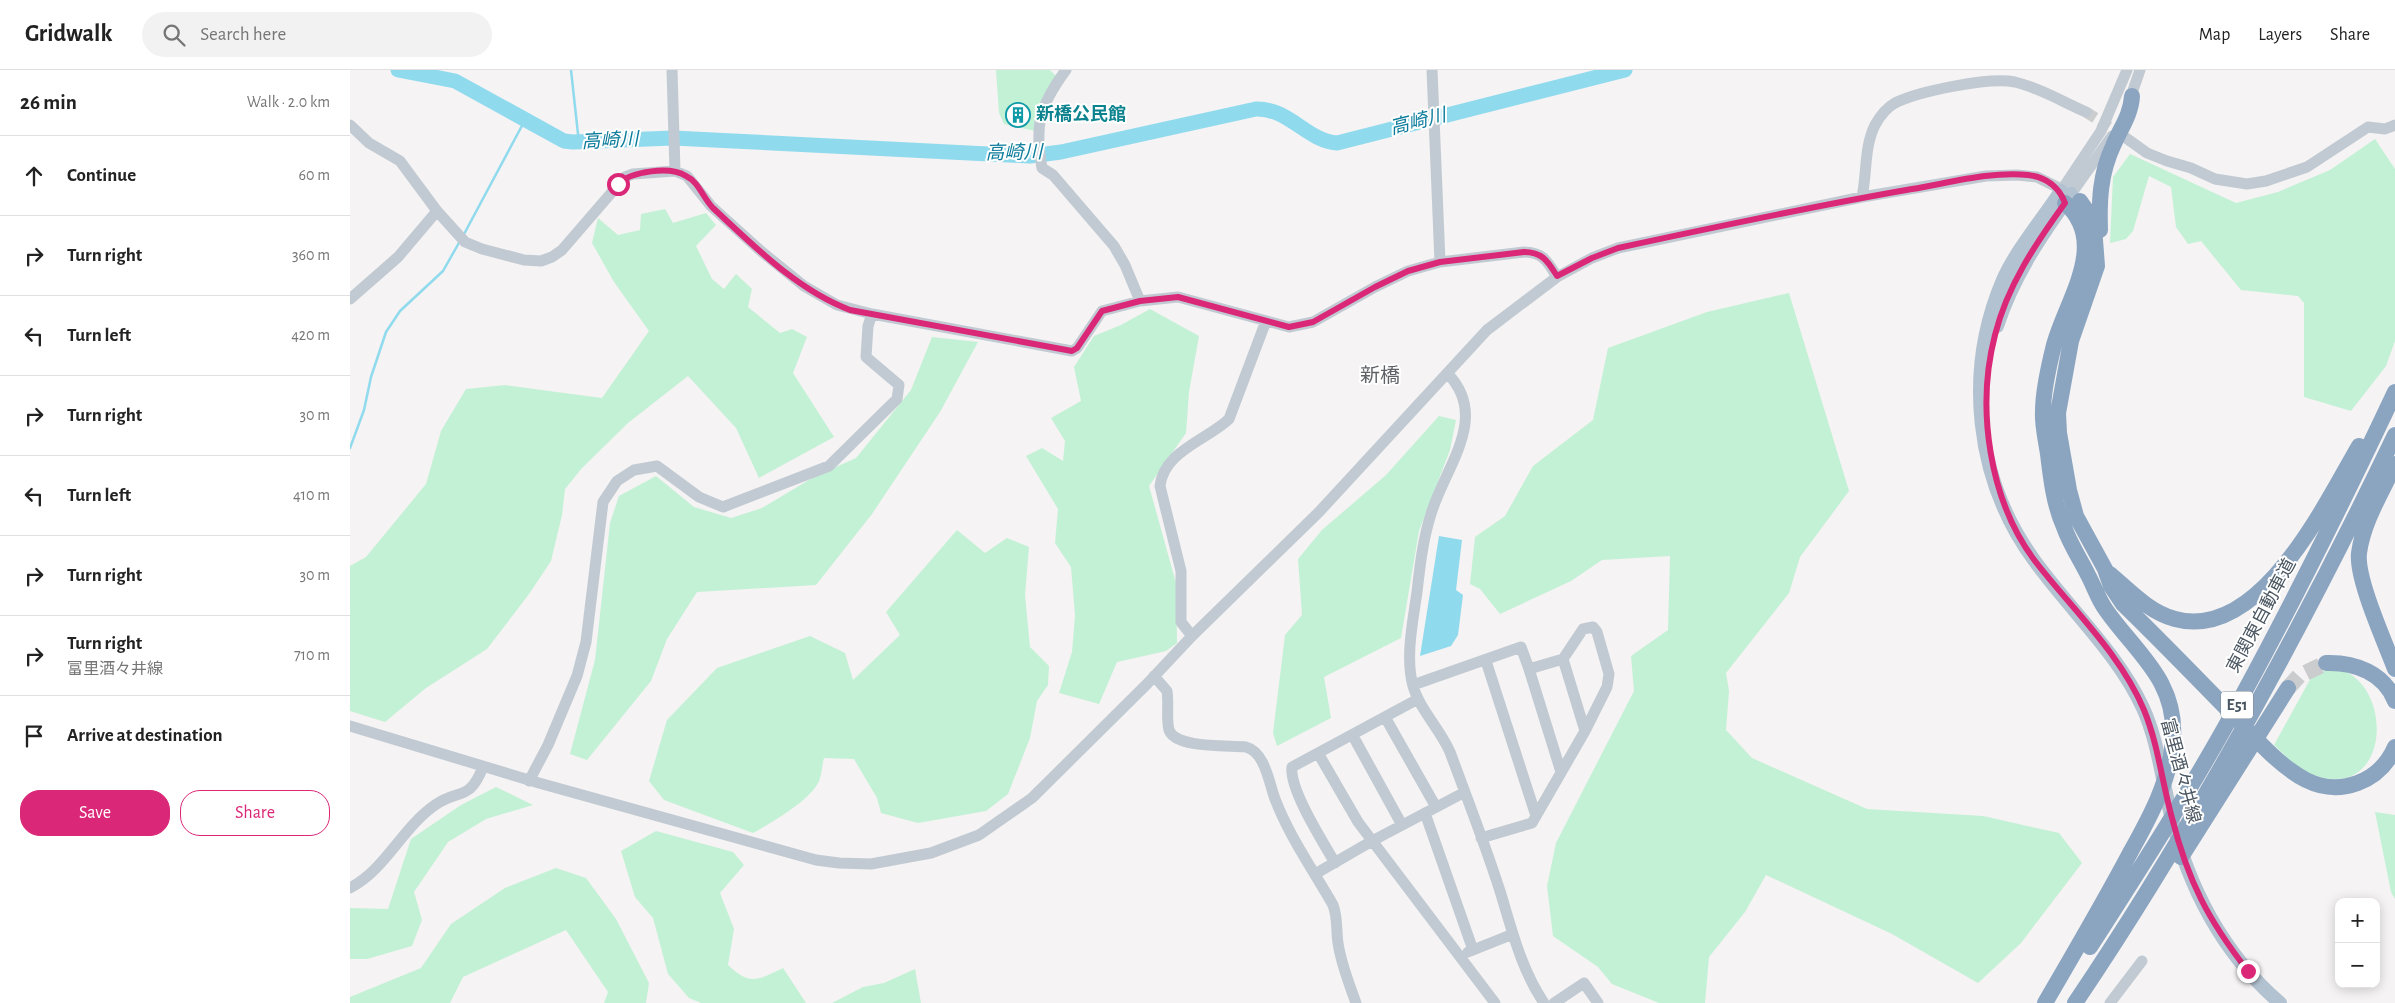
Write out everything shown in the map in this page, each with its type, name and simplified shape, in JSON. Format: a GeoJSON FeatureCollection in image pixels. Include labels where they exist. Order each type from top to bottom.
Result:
{"type":"FeatureCollection","features":[{"type":"Feature","properties":{"kind":"highway"},"geometry":{"type":"LineString","coordinates":[[2132,96],[2130,111],[2110,154],[2101,183],[2098,207],[2101,248],[2094,278],[2071,341],[2058,413],[2063,460],[2076,516],[2111,586],[2123,604],[2296,784],[2327,796],[2348,796],[2367,790],[2384,779],[2395,767]]}},
{"type":"Feature","properties":{"kind":"highway"},"geometry":{"type":"LineString","coordinates":[[2066,196],[2084,205],[2092,220],[2098,257]]}},
{"type":"Feature","properties":{"kind":"highway"},"geometry":{"type":"LineString","coordinates":[[2045,1003],[2105,900],[2140,835],[2156,801],[2167,770],[2173,742],[2172,709],[2166,691],[2145,656],[2106,610],[2059,514],[2048,462],[2043,410],[2054,347],[2082,270],[2086,244],[2080,221],[2066,196]]}},
{"type":"Feature","properties":{"kind":"highway"},"geometry":{"type":"LineString","coordinates":[[2104,569],[2140,600],[2174,619],[2199,622],[2211,620],[2237,609],[2265,586],[2299,545],[2328,499],[2395,380]]}},
{"type":"Feature","properties":{"kind":"highway","name":"東関東自動車道"},"geometry":{"type":"LineString","coordinates":[[2054,1003],[2154,846],[2239,702],[2313,561],[2395,392]]}},
{"type":"Feature","properties":{"kind":"highway","name":"E51"},"geometry":{"type":"LineString","coordinates":[[2075,1003],[2170,855],[2255,710],[2330,568],[2395,435]]}},
{"type":"Feature","properties":{"kind":"highway"},"geometry":{"type":"LineString","coordinates":[[2394,667],[2362,580],[2359,554],[2366,526],[2395,464]]}},
{"type":"Feature","properties":{"kind":"highway"},"geometry":{"type":"LineString","coordinates":[[2089,576],[2107,593],[2125,619],[2202,688]]}},
{"type":"Feature","properties":{"kind":"highway"},"geometry":{"type":"LineString","coordinates":[[2326,663],[2348,664],[2368,671],[2386,685],[2395,702]]}},
{"type":"Feature","properties":{"kind":"highway"},"geometry":{"type":"LineString","coordinates":[[2095,973],[2143,913],[2206,819],[2288,688]]}},
{"type":"Feature","properties":{"kind":"highway"},"geometry":{"type":"LineString","coordinates":[[2262,749],[2306,780],[2334,788],[2354,785],[2373,775],[2381,769],[2395,748]]}},
{"type":"Feature","properties":{"kind":"main road","name":"富里酒々井線"},"geometry":{"type":"LineString","coordinates":[[2066,196],[2019,273],[1994,335],[1989,372],[1988,422],[1992,460],[2002,502],[2033,559],[2124,673],[2144,710],[2158,757],[2172,818],[2188,871],[2198,896],[2221,935],[2248,971],[2280,1003]]}},
{"type":"Feature","properties":{"kind":"street"},"geometry":{"type":"LineString","coordinates":[[672,70],[675,171]]}},
{"type":"Feature","properties":{"kind":"street"},"geometry":{"type":"LineString","coordinates":[[1066,70],[1052,90],[1041,116],[1038,133],[1042,168],[1053,175],[1114,246],[1125,265],[1140,301]]}},
{"type":"Feature","properties":{"kind":"street"},"geometry":{"type":"LineString","coordinates":[[1432,70],[1440,262]]}},
{"type":"Feature","properties":{"kind":"street"},"geometry":{"type":"LineString","coordinates":[[2066,196],[2101,132],[2127,70]]}},
{"type":"Feature","properties":{"kind":"street"},"geometry":{"type":"LineString","coordinates":[[2066,196],[2110,139],[2132,96],[2140,70]]}},
{"type":"Feature","properties":{"kind":"street"},"geometry":{"type":"LineString","coordinates":[[1862,197],[1867,173],[1868,145],[1875,126],[1885,110],[1896,103],[1961,86],[1997,80],[2015,82],[2039,90],[2086,112]]}},
{"type":"Feature","properties":{"kind":"street"},"geometry":{"type":"LineString","coordinates":[[350,125],[369,143],[400,161],[437,211],[465,242],[482,249],[524,260],[541,261],[552,257],[569,244],[625,177],[633,174],[675,171],[691,179],[711,206],[762,252],[804,286],[837,305],[872,314],[1072,351],[1077,348],[1102,311],[1140,301],[1178,297],[1289,327],[1313,322],[1408,271],[1440,262],[1524,252],[1536,253],[1547,260],[1557,276]]}},
{"type":"Feature","properties":{"kind":"street"},"geometry":{"type":"LineString","coordinates":[[2126,138],[2147,153],[2167,161],[2191,168],[2215,179],[2247,184],[2266,181],[2307,167],[2368,127],[2385,129],[2395,125]]}},
{"type":"Feature","properties":{"kind":"street"},"geometry":{"type":"LineString","coordinates":[[350,726],[529,781],[816,860],[853,864],[902,860],[931,854],[1000,822],[1032,798],[1192,636],[1319,512],[1487,330],[1557,276],[1592,258],[1618,248],[1862,197],[1986,176],[2037,176],[2066,196]]}},
{"type":"Feature","properties":{"kind":"street"},"geometry":{"type":"LineString","coordinates":[[350,299],[398,257],[437,211]]}},
{"type":"Feature","properties":{"kind":"street"},"geometry":{"type":"LineString","coordinates":[[529,781],[548,744],[577,676],[586,642],[603,502],[617,481],[634,470],[657,466],[699,497],[722,506],[829,466],[897,399],[899,385],[866,357],[868,326],[872,314]]}},
{"type":"Feature","properties":{"kind":"street"},"geometry":{"type":"LineString","coordinates":[[1192,636],[1181,622],[1181,571],[1160,486],[1161,475],[1183,449],[1218,429],[1229,419],[1266,321]]}},
{"type":"Feature","properties":{"kind":"street"},"geometry":{"type":"LineString","coordinates":[[1448,374],[1461,391],[1466,409],[1466,421],[1459,448],[1441,486],[1424,539],[1411,642],[1410,660],[1413,685],[1418,699],[1448,749],[1465,792],[1523,964],[1544,1003]]}},
{"type":"Feature","properties":{"kind":"street"},"geometry":{"type":"LineString","coordinates":[[1481,838],[1532,824],[1585,731],[1607,687],[1608,674],[1593,627],[1583,629],[1563,659],[1529,669]]}},
{"type":"Feature","properties":{"kind":"street"},"geometry":{"type":"LineString","coordinates":[[1413,685],[1520,647],[1529,669],[1561,772]]}},
{"type":"Feature","properties":{"kind":"street"},"geometry":{"type":"LineString","coordinates":[[1563,659],[1585,731]]}},
{"type":"Feature","properties":{"kind":"street"},"geometry":{"type":"LineString","coordinates":[[1486,660],[1536,816]]}},
{"type":"Feature","properties":{"kind":"street"},"geometry":{"type":"LineString","coordinates":[[1154,676],[1167,691],[1168,722],[1174,737],[1197,744],[1241,746],[1256,751],[1281,815],[1336,912],[1340,952],[1356,1003]]}},
{"type":"Feature","properties":{"kind":"street"},"geometry":{"type":"LineString","coordinates":[[1334,863],[1302,802],[1291,774],[1292,768],[1418,699]]}},
{"type":"Feature","properties":{"kind":"street"},"geometry":{"type":"LineString","coordinates":[[1385,717],[1436,807]]}},
{"type":"Feature","properties":{"kind":"street"},"geometry":{"type":"LineString","coordinates":[[1353,736],[1402,825]]}},
{"type":"Feature","properties":{"kind":"street"},"geometry":{"type":"LineString","coordinates":[[1318,753],[1358,822],[1495,1003]]}},
{"type":"Feature","properties":{"kind":"street"},"geometry":{"type":"LineString","coordinates":[[351,886],[369,876],[414,824],[435,805],[471,790],[477,783],[483,767]]}},
{"type":"Feature","properties":{"kind":"street"},"geometry":{"type":"LineString","coordinates":[[1315,874],[1372,841],[1465,792]]}},
{"type":"Feature","properties":{"kind":"street"},"geometry":{"type":"LineString","coordinates":[[1426,813],[1474,950]]}},
{"type":"Feature","properties":{"kind":"street"},"geometry":{"type":"LineString","coordinates":[[1460,956],[1513,934]]}},
{"type":"Feature","properties":{"kind":"street"},"geometry":{"type":"LineString","coordinates":[[2110,1003],[2142,961]]}},
{"type":"Feature","properties":{"kind":"street"},"geometry":{"type":"LineString","coordinates":[[1554,1003],[1584,983],[1598,1003]]}},
{"type":"Feature","properties":{"kind":"green space"},"geometry":{"type":"Polygon","coordinates":[[[996,70],[1050,70],[1058,78],[1036,131],[1004,124],[999,113],[996,70]]]}},
{"type":"Feature","properties":{"kind":"green space"},"geometry":{"type":"Polygon","coordinates":[[[2375,139],[2395,169],[2395,341],[2386,366],[2351,411],[2304,397],[2304,303],[2298,296],[2241,290],[2201,241],[2188,244],[2176,227],[2171,187],[2149,176],[2133,231],[2126,239],[2110,243],[2113,177],[2130,154],[2236,203],[2278,192],[2330,170],[2375,139]]]}},
{"type":"Feature","properties":{"kind":"green space"},"geometry":{"type":"Polygon","coordinates":[[[665,209],[673,223],[706,213],[716,225],[696,246],[712,279],[724,289],[736,274],[752,289],[748,307],[780,333],[792,329],[807,337],[793,373],[834,437],[759,478],[736,428],[688,376],[628,423],[582,468],[565,489],[562,515],[551,561],[529,594],[487,649],[426,688],[385,722],[350,711],[350,566],[366,557],[426,484],[441,431],[466,389],[505,385],[602,398],[649,331],[614,282],[592,243],[598,218],[618,235],[640,230],[641,214],[665,209]]]}},
{"type":"Feature","properties":{"kind":"green space"},"geometry":{"type":"Polygon","coordinates":[[[1789,293],[1849,491],[1800,557],[1789,593],[1726,673],[1729,691],[1726,730],[1752,758],[1867,809],[1983,816],[2059,833],[2082,863],[2021,943],[1978,983],[1892,934],[1766,875],[1745,912],[1709,957],[1705,1003],[1659,1003],[1612,984],[1598,967],[1553,936],[1547,886],[1556,843],[1634,691],[1631,656],[1668,630],[1670,556],[1602,560],[1571,581],[1500,614],[1480,589],[1470,584],[1475,537],[1505,516],[1533,466],[1593,420],[1608,348],[1707,312],[1789,293]]]}},
{"type":"Feature","properties":{"kind":"green space"},"geometry":{"type":"Polygon","coordinates":[[[1150,309],[1199,336],[1189,392],[1186,433],[1149,486],[1176,583],[1177,643],[1166,651],[1117,662],[1099,704],[1059,693],[1072,652],[1075,615],[1071,567],[1055,543],[1058,509],[1026,456],[1042,448],[1063,461],[1065,441],[1051,418],[1081,401],[1074,367],[1094,336],[1121,325],[1150,309]]]}},
{"type":"Feature","properties":{"kind":"green space"},"geometry":{"type":"Polygon","coordinates":[[[932,337],[978,342],[940,412],[872,514],[816,585],[697,592],[667,639],[651,681],[587,760],[570,754],[595,660],[610,523],[619,496],[656,476],[694,507],[731,518],[762,508],[814,477],[856,458],[911,390],[932,337]]]}},
{"type":"Feature","properties":{"kind":"green space"},"geometry":{"type":"Polygon","coordinates":[[[1439,416],[1456,420],[1450,450],[1419,531],[1401,638],[1324,677],[1331,718],[1277,746],[1273,733],[1285,635],[1302,615],[1298,559],[1322,530],[1386,475],[1439,416]]]}},
{"type":"Feature","properties":{"kind":"green space"},"geometry":{"type":"Polygon","coordinates":[[[957,530],[985,553],[1007,538],[1029,547],[1025,595],[1030,647],[1049,666],[1048,685],[1037,701],[1030,738],[1008,794],[986,811],[918,823],[881,813],[877,798],[854,759],[824,758],[819,781],[808,796],[790,810],[753,833],[664,800],[649,781],[667,720],[717,668],[810,636],[845,653],[853,680],[900,635],[886,612],[957,530]]]}},
{"type":"Feature","properties":{"kind":"green space"},"geometry":{"type":"Polygon","coordinates":[[[2342,670],[2359,681],[2371,699],[2376,719],[2376,740],[2370,759],[2357,773],[2338,779],[2307,773],[2274,745],[2312,676],[2324,671],[2342,670]]]}},
{"type":"Feature","properties":{"kind":"green space"},"geometry":{"type":"Polygon","coordinates":[[[496,787],[533,805],[486,819],[448,842],[414,892],[422,920],[412,946],[367,959],[350,959],[350,908],[388,909],[411,839],[461,805],[496,787]]]}},
{"type":"Feature","properties":{"kind":"green space"},"geometry":{"type":"Polygon","coordinates":[[[2375,812],[2395,815],[2395,899],[2391,892],[2375,812]]]}},
{"type":"Feature","properties":{"kind":"green space"},"geometry":{"type":"Polygon","coordinates":[[[656,831],[733,852],[744,865],[720,893],[734,929],[728,965],[742,976],[754,979],[767,976],[783,968],[806,1003],[701,1003],[689,998],[668,974],[653,918],[635,897],[621,851],[656,831]]]}},
{"type":"Feature","properties":{"kind":"green space"},"geometry":{"type":"Polygon","coordinates":[[[556,868],[586,878],[616,919],[649,983],[646,1003],[604,1003],[608,992],[566,930],[463,977],[450,1003],[350,1003],[350,997],[421,968],[451,924],[505,888],[556,868]]]}},
{"type":"Feature","properties":{"kind":"green space"},"geometry":{"type":"Polygon","coordinates":[[[915,969],[921,1003],[832,1003],[863,987],[884,983],[915,969]]]}},
{"type":"Feature","properties":{"kind":"water"},"geometry":{"type":"Polygon","coordinates":[[[1439,536],[1462,540],[1456,590],[1463,595],[1458,635],[1451,646],[1420,656],[1439,536]]]}},
{"type":"Feature","properties":{"kind":"waterway","name":"高崎川"},"geometry":{"type":"LineString","coordinates":[[398,70],[455,81],[564,141],[673,138],[1030,156],[1061,152],[1256,109],[1268,110],[1278,114],[1316,137],[1337,143],[1625,70]]}},
{"type":"Feature","properties":{"kind":"waterway"},"geometry":{"type":"LineString","coordinates":[[571,70],[579,143]]}},
{"type":"Feature","properties":{"kind":"waterway"},"geometry":{"type":"LineString","coordinates":[[463,236],[525,120]]}},
{"type":"Feature","properties":{"kind":"waterway"},"geometry":{"type":"LineString","coordinates":[[350,448],[364,410],[371,377],[386,332],[400,311],[443,271],[460,241]]}},
{"type":"Feature","properties":{"kind":"tunnel"},"geometry":{"type":"LineString","coordinates":[[2086,112],[2125,137]]}},
{"type":"Feature","properties":{"kind":"tunnel"},"geometry":{"type":"LineString","coordinates":[[2288,688],[2299,676],[2326,663]]}},
{"type":"Feature","properties":{"kind":"place","name":"新橋公民館"},"geometry":{"type":"Point","coordinates":[1018,115]}},
{"type":"Feature","properties":{"kind":"district","name":"新橋"},"geometry":{"type":"Point","coordinates":[1380,376]}},
{"type":"Feature","properties":{"kind":"route"},"geometry":{"type":"LineString","coordinates":[[618,184],[625,177],[648,172],[675,171],[687,176],[697,186],[711,206],[762,252],[820,297],[850,310],[918,321],[1072,351],[1077,348],[1102,311],[1140,301],[1178,297],[1289,327],[1313,322],[1375,287],[1408,271],[1440,262],[1524,252],[1536,253],[1542,255],[1547,260],[1557,276],[1592,258],[1618,248],[1655,240],[1862,197],[1986,176],[2037,176],[2061,190],[2065,203],[2042,235],[2019,273],[1994,335],[1987,402],[1992,460],[2001,491],[2002,502],[2033,559],[2103,644],[2131,685],[2144,710],[2158,757],[2172,818],[2188,871],[2198,896],[2221,935],[2248,971]]}}]}
